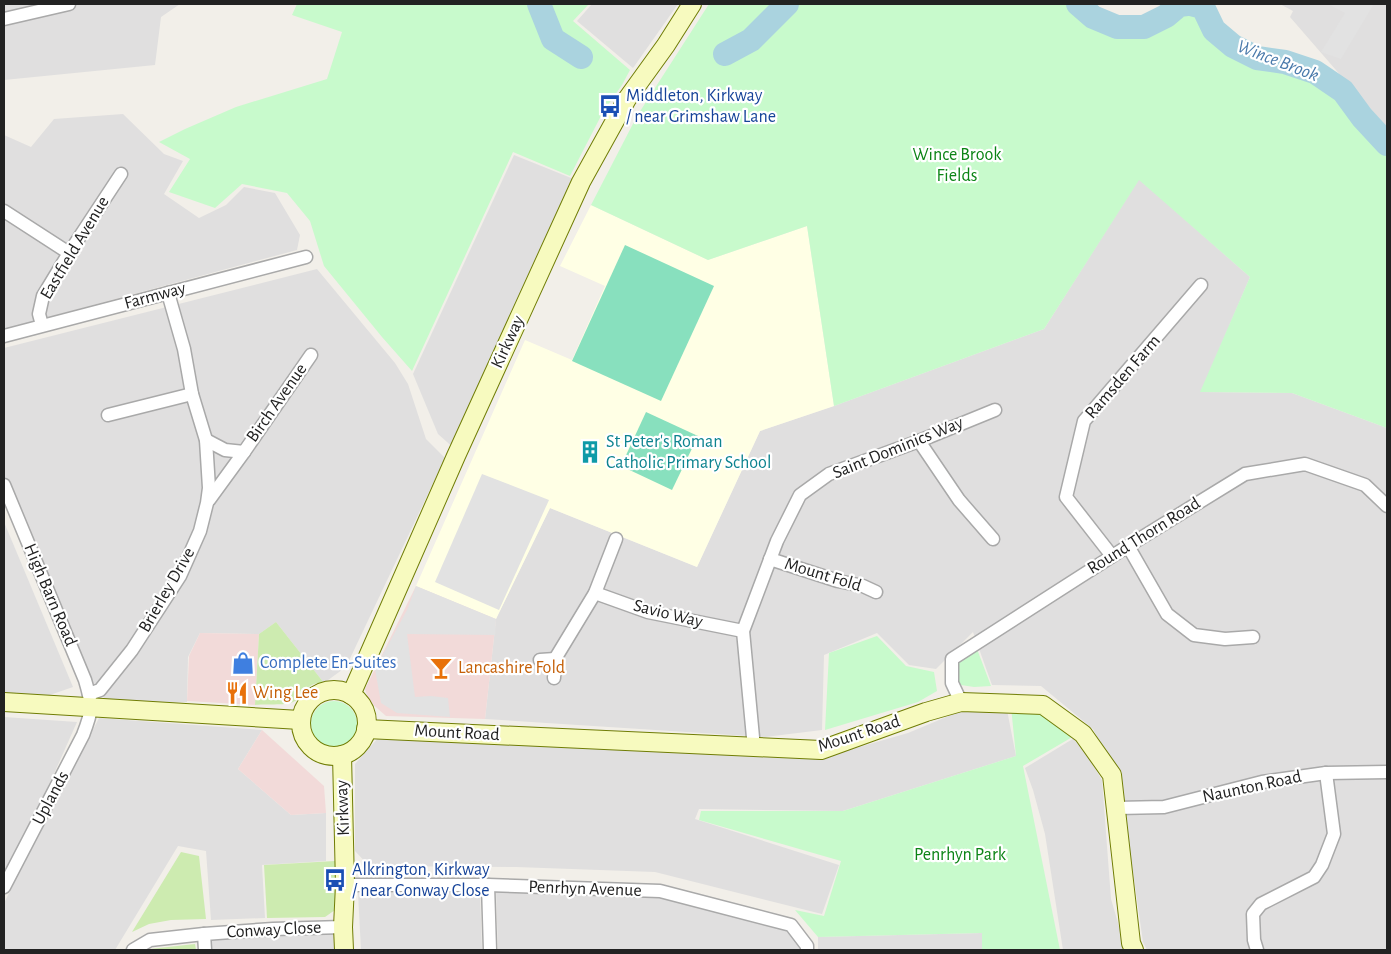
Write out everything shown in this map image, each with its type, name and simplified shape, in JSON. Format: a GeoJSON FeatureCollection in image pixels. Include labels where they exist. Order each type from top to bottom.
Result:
{"type":"FeatureCollection","features":[{"type":"Feature","properties":{"kind":"street"},"geometry":{"type":"LineString","coordinates":[[4,19],[19,9],[69,4]]}},
{"type":"Feature","properties":{"kind":"street","name":"Kirkway"},"geometry":{"type":"LineString","coordinates":[[352,695],[456,456],[582,182],[627,99],[666,45],[692,4]]}},
{"type":"Feature","properties":{"kind":"street","name":"Eastfield Avenue"},"geometry":{"type":"LineString","coordinates":[[42,325],[39,314],[43,296],[68,252],[121,174]]}},
{"type":"Feature","properties":{"kind":"street"},"geometry":{"type":"LineString","coordinates":[[4,211],[68,252]]}},
{"type":"Feature","properties":{"kind":"street","name":"Farmway"},"geometry":{"type":"LineString","coordinates":[[4,336],[306,257]]}},
{"type":"Feature","properties":{"kind":"street","name":"Ramsden Farm"},"geometry":{"type":"LineString","coordinates":[[1112,556],[1066,497],[1084,421],[1201,285]]}},
{"type":"Feature","properties":{"kind":"street","name":"Brierley Drive"},"geometry":{"type":"LineString","coordinates":[[91,700],[132,650],[180,576],[200,531],[207,503],[209,488],[206,440],[192,394],[184,349],[168,293]]}},
{"type":"Feature","properties":{"kind":"street","name":"Birch Avenue"},"geometry":{"type":"LineString","coordinates":[[207,503],[311,355]]}},
{"type":"Feature","properties":{"kind":"street"},"geometry":{"type":"LineString","coordinates":[[108,415],[192,394]]}},
{"type":"Feature","properties":{"kind":"street","name":"Saint Dominics Way"},"geometry":{"type":"LineString","coordinates":[[754,748],[743,631],[777,541],[800,495],[829,474],[919,441],[995,410]]}},
{"type":"Feature","properties":{"kind":"street","name":"Birch Avenue"},"geometry":{"type":"LineString","coordinates":[[206,440],[225,450],[244,452]]}},
{"type":"Feature","properties":{"kind":"street"},"geometry":{"type":"LineString","coordinates":[[919,441],[959,500],[993,540]]}},
{"type":"Feature","properties":{"kind":"street","name":"Round Thorn Road"},"geometry":{"type":"LineString","coordinates":[[961,702],[952,683],[952,659],[1112,556],[1245,474],[1305,464],[1365,485],[1387,506]]}},
{"type":"Feature","properties":{"kind":"street","name":"High Barn Road"},"geometry":{"type":"LineString","coordinates":[[4,485],[86,680],[91,700]]}},
{"type":"Feature","properties":{"kind":"street"},"geometry":{"type":"LineString","coordinates":[[554,678],[555,659],[594,593],[616,539]]}},
{"type":"Feature","properties":{"kind":"street"},"geometry":{"type":"LineString","coordinates":[[1128,546],[1167,614],[1194,635],[1225,639],[1253,636]]}},
{"type":"Feature","properties":{"kind":"street","name":"Mount Fold"},"geometry":{"type":"LineString","coordinates":[[770,559],[838,581],[863,586],[876,592]]}},
{"type":"Feature","properties":{"kind":"street","name":"Savio Way"},"geometry":{"type":"LineString","coordinates":[[594,593],[648,612],[743,631]]}},
{"type":"Feature","properties":{"kind":"street"},"geometry":{"type":"LineString","coordinates":[[540,660],[555,659]]}},
{"type":"Feature","properties":{"kind":"street"},"geometry":{"type":"LineString","coordinates":[[332,690],[352,695],[360,703],[365,713],[366,729],[362,740],[355,749],[342,755],[330,756],[319,753],[310,746],[301,732],[300,720],[303,709],[311,698],[321,692],[332,690]]}},
{"type":"Feature","properties":{"kind":"street"},"geometry":{"type":"LineString","coordinates":[[4,702],[91,700],[300,720]]}},
{"type":"Feature","properties":{"kind":"street","name":"Uplands"},"geometry":{"type":"LineString","coordinates":[[4,885],[84,735],[91,715],[91,700]]}},
{"type":"Feature","properties":{"kind":"street","name":"Mount Road"},"geometry":{"type":"LineString","coordinates":[[366,729],[821,750],[926,712],[961,702],[1043,705],[1083,734],[1112,775],[1131,943],[1134,950]]}},
{"type":"Feature","properties":{"kind":"street","name":"Kirkway"},"geometry":{"type":"LineString","coordinates":[[342,755],[345,885],[344,950]]}},
{"type":"Feature","properties":{"kind":"street","name":"Naunton Road"},"geometry":{"type":"LineString","coordinates":[[1116,808],[1164,807],[1262,782],[1326,773],[1387,772]]}},
{"type":"Feature","properties":{"kind":"street"},"geometry":{"type":"LineString","coordinates":[[1257,950],[1254,940],[1253,914],[1261,904],[1314,877],[1322,865],[1334,834],[1326,773]]}},
{"type":"Feature","properties":{"kind":"street","name":"Penrhyn Avenue"},"geometry":{"type":"LineString","coordinates":[[345,885],[488,885],[660,891],[791,925],[807,950]]}},
{"type":"Feature","properties":{"kind":"street"},"geometry":{"type":"LineString","coordinates":[[488,885],[490,950]]}},
{"type":"Feature","properties":{"kind":"street","name":"Conway Close"},"geometry":{"type":"LineString","coordinates":[[133,950],[150,940],[204,934],[273,929],[343,927]]}},
{"type":"Feature","properties":{"kind":"street","name":"Conway Close"},"geometry":{"type":"LineString","coordinates":[[204,934],[205,950]]}},
{"type":"Feature","properties":{"kind":"shaded area"},"geometry":{"type":"Polygon","coordinates":[[[4,4],[180,4],[161,17],[155,65],[4,80],[4,4]]]}},
{"type":"Feature","properties":{"kind":"shaded area"},"geometry":{"type":"Polygon","coordinates":[[[592,4],[678,4],[633,68],[577,21],[592,4]]]}},
{"type":"Feature","properties":{"kind":"shaded area"},"geometry":{"type":"Polygon","coordinates":[[[1280,4],[1387,4],[1387,127],[1290,17],[1293,11],[1280,4]]]}},
{"type":"Feature","properties":{"kind":"shaded area"},"geometry":{"type":"Polygon","coordinates":[[[1328,4],[1374,4],[1341,59],[1321,52],[1345,13],[1328,4]]]}},
{"type":"Feature","properties":{"kind":"shaded area"},"geometry":{"type":"Polygon","coordinates":[[[123,114],[164,154],[183,161],[164,194],[199,218],[226,205],[244,187],[275,193],[300,235],[297,250],[4,329],[4,135],[31,147],[54,119],[123,114]]]}},
{"type":"Feature","properties":{"kind":"shaded area"},"geometry":{"type":"Polygon","coordinates":[[[514,155],[581,182],[456,450],[438,434],[413,374],[514,155]]]}},
{"type":"Feature","properties":{"kind":"shaded area"},"geometry":{"type":"Polygon","coordinates":[[[1139,179],[1250,277],[1201,392],[1292,393],[1387,428],[1387,950],[1147,950],[1143,942],[1120,781],[1093,729],[1041,686],[992,685],[973,632],[936,669],[909,665],[877,633],[824,655],[822,730],[765,737],[485,719],[496,619],[550,508],[697,567],[760,431],[1044,329],[1139,179]]]}},
{"type":"Feature","properties":{"kind":"shaded area"},"geometry":{"type":"Polygon","coordinates":[[[591,205],[708,260],[807,226],[834,406],[760,431],[697,567],[550,508],[496,619],[416,586],[525,340],[572,360],[605,286],[560,266],[591,205]]]}},
{"type":"Feature","properties":{"kind":"shaded area"},"geometry":{"type":"Polygon","coordinates":[[[317,269],[395,363],[408,384],[426,439],[445,458],[346,667],[324,683],[276,622],[259,634],[200,633],[188,657],[187,702],[111,704],[83,678],[4,483],[4,348],[317,269]]]}},
{"type":"Feature","properties":{"kind":"shaded area"},"geometry":{"type":"Polygon","coordinates":[[[482,474],[549,500],[499,610],[435,582],[482,474]]]}},
{"type":"Feature","properties":{"kind":"shaded area"},"geometry":{"type":"Polygon","coordinates":[[[4,522],[73,687],[47,696],[4,693],[4,522]]]}},
{"type":"Feature","properties":{"kind":"shaded area"},"geometry":{"type":"Polygon","coordinates":[[[416,586],[496,619],[485,719],[386,716],[369,701],[365,689],[416,586]]]}},
{"type":"Feature","properties":{"kind":"shaded area"},"geometry":{"type":"Polygon","coordinates":[[[416,586],[496,619],[495,635],[407,634],[415,697],[448,698],[450,717],[397,713],[381,703],[375,669],[407,610],[416,586]]]}},
{"type":"Feature","properties":{"kind":"shaded area"},"geometry":{"type":"Polygon","coordinates":[[[200,633],[259,634],[255,705],[187,701],[189,656],[200,633]]]}},
{"type":"Feature","properties":{"kind":"shaded area"},"geometry":{"type":"Polygon","coordinates":[[[963,710],[1007,710],[1016,756],[843,811],[699,809],[695,819],[839,865],[822,914],[655,872],[516,867],[369,866],[355,851],[355,764],[379,737],[828,756],[908,733],[963,710]]]}},
{"type":"Feature","properties":{"kind":"shaded area"},"geometry":{"type":"Polygon","coordinates":[[[4,717],[77,722],[4,886],[4,717]]]}},
{"type":"Feature","properties":{"kind":"shaded area"},"geometry":{"type":"Polygon","coordinates":[[[99,718],[262,730],[238,769],[291,815],[326,813],[326,861],[262,865],[265,918],[211,920],[206,851],[178,846],[115,950],[4,950],[4,903],[99,718]]]}},
{"type":"Feature","properties":{"kind":"shaded area"},"geometry":{"type":"Polygon","coordinates":[[[262,730],[324,786],[326,813],[291,815],[238,769],[262,730]]]}},
{"type":"Feature","properties":{"kind":"shaded area"},"geometry":{"type":"Polygon","coordinates":[[[1076,737],[1102,780],[1111,899],[1126,950],[1063,950],[1045,834],[1025,768],[1076,737]]]}},
{"type":"Feature","properties":{"kind":"shaded area"},"geometry":{"type":"Polygon","coordinates":[[[496,890],[669,895],[785,929],[802,950],[498,950],[496,890]]]}},
{"type":"Feature","properties":{"kind":"shaded area"},"geometry":{"type":"Polygon","coordinates":[[[358,893],[480,893],[482,950],[361,950],[358,893]]]}},
{"type":"Feature","properties":{"kind":"shaded area"},"geometry":{"type":"Polygon","coordinates":[[[336,932],[336,950],[212,950],[212,939],[336,932]]]}},
{"type":"Feature","properties":{"kind":"shaded area"},"geometry":{"type":"Polygon","coordinates":[[[982,933],[982,950],[818,950],[818,937],[982,933]]]}},
{"type":"Feature","properties":{"kind":"green space"},"geometry":{"type":"Polygon","coordinates":[[[297,4],[589,4],[573,21],[630,70],[603,112],[570,176],[513,152],[412,371],[324,266],[310,221],[287,193],[242,184],[215,208],[169,192],[190,159],[159,142],[236,107],[327,79],[342,32],[292,15],[297,4]]]}},
{"type":"Feature","properties":{"kind":"green space","name":"Wince Brook Fields"},"geometry":{"type":"Polygon","coordinates":[[[709,4],[1091,4],[1123,23],[1161,12],[1175,4],[1209,4],[1213,5],[1227,34],[1261,51],[1304,59],[1338,80],[1387,135],[1387,428],[1292,393],[1200,392],[1250,277],[1139,180],[1044,329],[834,406],[807,226],[708,260],[591,205],[637,116],[709,4]]]}},
{"type":"Feature","properties":{"kind":"green space"},"geometry":{"type":"Polygon","coordinates":[[[625,245],[714,286],[661,401],[572,361],[625,245]]]}},
{"type":"Feature","properties":{"kind":"green space"},"geometry":{"type":"Polygon","coordinates":[[[646,412],[698,436],[672,490],[621,466],[646,412]]]}},
{"type":"Feature","properties":{"kind":"green space"},"geometry":{"type":"Polygon","coordinates":[[[276,622],[324,683],[312,685],[291,703],[255,705],[259,634],[276,622]]]}},
{"type":"Feature","properties":{"kind":"green space"},"geometry":{"type":"Polygon","coordinates":[[[877,636],[906,666],[934,672],[937,691],[918,702],[825,730],[829,653],[877,636]]]}},
{"type":"Feature","properties":{"kind":"green space"},"geometry":{"type":"Polygon","coordinates":[[[977,649],[991,686],[974,687],[961,685],[955,675],[958,663],[977,649]]]}},
{"type":"Feature","properties":{"kind":"green space"},"geometry":{"type":"Polygon","coordinates":[[[329,701],[339,701],[353,711],[357,724],[353,737],[347,743],[339,747],[329,747],[315,737],[311,729],[311,719],[321,705],[329,701]]]}},
{"type":"Feature","properties":{"kind":"green space","name":"Penrhyn Park"},"geometry":{"type":"Polygon","coordinates":[[[1011,707],[1041,709],[1074,736],[1023,766],[1060,950],[982,950],[982,933],[818,937],[795,910],[824,916],[841,861],[699,820],[701,811],[843,811],[1016,756],[1011,707]]]}},
{"type":"Feature","properties":{"kind":"green space"},"geometry":{"type":"Polygon","coordinates":[[[181,852],[199,856],[206,919],[171,920],[149,924],[132,932],[181,852]]]}},
{"type":"Feature","properties":{"kind":"green space"},"geometry":{"type":"Polygon","coordinates":[[[335,861],[335,910],[325,917],[267,918],[264,865],[335,861]]]}},
{"type":"Feature","properties":{"kind":"green space"},"geometry":{"type":"Polygon","coordinates":[[[195,944],[196,950],[149,950],[150,949],[195,944]]]}},
{"type":"Feature","properties":{"kind":"waterway","name":"Wince Brook"},"geometry":{"type":"LineString","coordinates":[[539,4],[553,39],[581,57]]}},
{"type":"Feature","properties":{"kind":"waterway","name":"Wince Brook"},"geometry":{"type":"LineString","coordinates":[[725,54],[751,40],[787,4]]}},
{"type":"Feature","properties":{"kind":"waterway","name":"Wince Brook"},"geometry":{"type":"LineString","coordinates":[[1078,4],[1093,17],[1117,27],[1144,27],[1166,16],[1179,5],[1187,4]]}},
{"type":"Feature","properties":{"kind":"waterway","name":"Wince Brook"},"geometry":{"type":"LineString","coordinates":[[1191,4],[1203,7],[1214,30],[1233,46],[1257,58],[1285,62],[1315,72],[1343,91],[1362,117],[1387,144]]}},
{"type":"Feature","properties":{"kind":"place","name":"Middleton, Kirkway / near Grimshaw Lane"},"geometry":{"type":"Point","coordinates":[610,106]}},
{"type":"Feature","properties":{"kind":"place","name":"St Peter's Roman Catholic Primary School"},"geometry":{"type":"Point","coordinates":[590,452]}},
{"type":"Feature","properties":{"kind":"place","name":"Complete En-Suites"},"geometry":{"type":"Point","coordinates":[243,663]}},
{"type":"Feature","properties":{"kind":"place","name":"Lancashire Fold"},"geometry":{"type":"Point","coordinates":[441,668]}},
{"type":"Feature","properties":{"kind":"place","name":"Wing Lee"},"geometry":{"type":"Point","coordinates":[237,693]}},
{"type":"Feature","properties":{"kind":"place","name":"Alkrington, Kirkway / near Conway Close"},"geometry":{"type":"Point","coordinates":[335,880]}}]}
